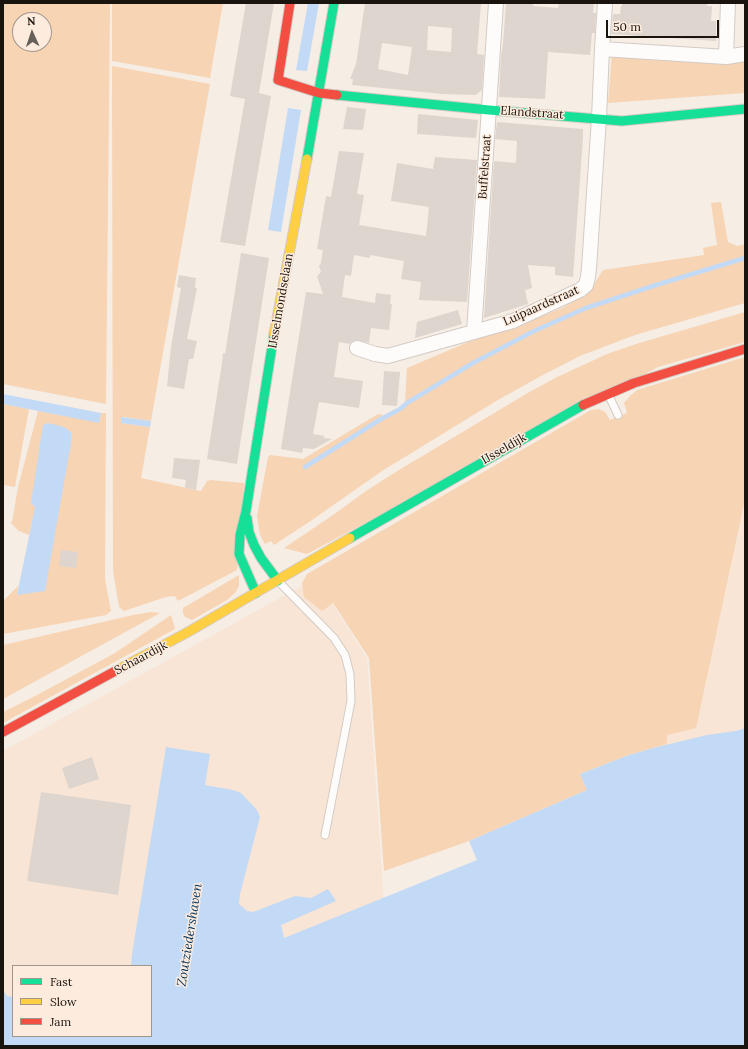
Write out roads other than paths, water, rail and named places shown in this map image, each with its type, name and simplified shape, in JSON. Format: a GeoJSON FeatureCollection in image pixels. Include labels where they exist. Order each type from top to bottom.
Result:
{"type":"FeatureCollection","features":[{"type":"Feature","properties":{"kind":"street"},"geometry":{"type":"LineString","coordinates":[[290,3],[278,80],[319,93]]}},
{"type":"Feature","properties":{"kind":"street","name":"IJsselmondselaan"},"geometry":{"type":"LineString","coordinates":[[256,593],[243,568],[239,554],[240,535],[246,511],[274,336],[334,3]]}},
{"type":"Feature","properties":{"kind":"street","name":"Buffelstraat"},"geometry":{"type":"LineString","coordinates":[[474,332],[496,3]]}},
{"type":"Feature","properties":{"kind":"street"},"geometry":{"type":"LineString","coordinates":[[599,118],[605,3]]}},
{"type":"Feature","properties":{"kind":"street"},"geometry":{"type":"LineString","coordinates":[[726,57],[728,3]]}},
{"type":"Feature","properties":{"kind":"street"},"geometry":{"type":"LineString","coordinates":[[602,48],[726,57],[745,54]]}},
{"type":"Feature","properties":{"kind":"street","name":"Elandstraat"},"geometry":{"type":"LineString","coordinates":[[319,93],[489,110],[622,121],[745,109]]}},
{"type":"Feature","properties":{"kind":"street","name":"Luipaardstraat"},"geometry":{"type":"LineString","coordinates":[[357,348],[375,354],[388,356],[513,322],[574,293],[586,285],[589,268],[599,118]]}},
{"type":"Feature","properties":{"kind":"street","name":"IJsseldijk"},"geometry":{"type":"LineString","coordinates":[[278,581],[536,430],[608,394],[657,376],[745,349]]}},
{"type":"Feature","properties":{"kind":"street","name":"IJsselmondselaan"},"geometry":{"type":"LineString","coordinates":[[246,511],[249,532],[254,545],[261,558],[278,581]]}},
{"type":"Feature","properties":{"kind":"street","name":"Schaardijk"},"geometry":{"type":"LineString","coordinates":[[3,732],[188,632],[278,581]]}},
{"type":"Feature","properties":{"kind":"lane"},"geometry":{"type":"LineString","coordinates":[[608,394],[618,415]]}},
{"type":"Feature","properties":{"kind":"lane"},"geometry":{"type":"LineString","coordinates":[[278,581],[334,638],[345,655],[350,674],[351,700],[325,834]]}},
{"type":"Feature","properties":{"kind":"water"},"geometry":{"type":"Polygon","coordinates":[[[308,3],[319,3],[307,71],[296,70],[308,3]]]}},
{"type":"Feature","properties":{"kind":"water"},"geometry":{"type":"Polygon","coordinates":[[[288,108],[301,110],[281,232],[268,230],[288,108]]]}},
{"type":"Feature","properties":{"kind":"water"},"geometry":{"type":"Polygon","coordinates":[[[3,394],[101,413],[99,423],[3,404],[3,394]]]}},
{"type":"Feature","properties":{"kind":"water"},"geometry":{"type":"Polygon","coordinates":[[[121,417],[151,421],[150,427],[121,423],[121,417]]]}},
{"type":"Feature","properties":{"kind":"water"},"geometry":{"type":"Polygon","coordinates":[[[48,423],[64,427],[71,432],[71,443],[45,591],[17,595],[35,507],[31,503],[43,425],[48,423]]]}},
{"type":"Feature","properties":{"kind":"water","name":"Zoutziedershaven"},"geometry":{"type":"Polygon","coordinates":[[[745,728],[745,1046],[3,1046],[3,990],[7,996],[12,997],[12,1037],[152,1037],[152,965],[131,965],[166,747],[210,754],[205,785],[241,793],[257,810],[260,817],[240,894],[239,904],[247,911],[253,912],[295,896],[311,898],[328,889],[336,901],[281,925],[284,938],[477,860],[469,841],[587,790],[580,774],[629,755],[657,747],[707,735],[736,731],[745,728]]]}},
{"type":"Feature","properties":{"kind":"waterway"},"geometry":{"type":"LineString","coordinates":[[305,467],[473,363],[534,331],[586,308],[745,258]]}}]}
